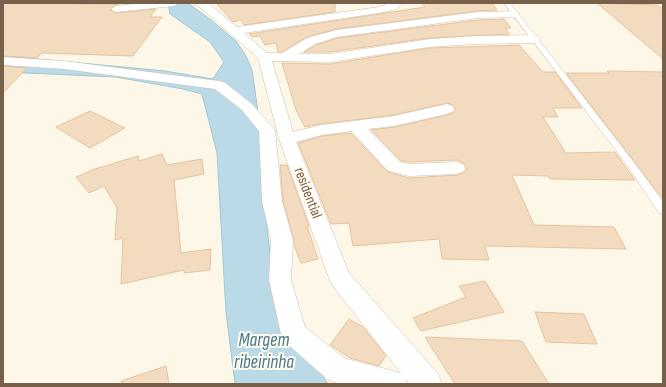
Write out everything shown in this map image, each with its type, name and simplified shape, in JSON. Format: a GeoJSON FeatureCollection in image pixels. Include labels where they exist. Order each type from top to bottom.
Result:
{"type":"FeatureCollection","features":[{"type":"Feature","properties":{"kind":"street"},"geometry":{"type":"LineString","coordinates":[[116,9],[174,3]]}},
{"type":"Feature","properties":{"kind":"street"},"geometry":{"type":"LineString","coordinates":[[198,3],[205,6],[264,57],[330,58],[390,48],[476,40],[534,39]]}},
{"type":"Feature","properties":{"kind":"street"},"geometry":{"type":"LineString","coordinates":[[235,31],[379,10],[393,7],[396,3]]}},
{"type":"Feature","properties":{"kind":"street"},"geometry":{"type":"LineString","coordinates":[[284,57],[312,41],[350,32],[424,24],[478,15],[515,14]]}},
{"type":"Feature","properties":{"kind":"street"},"geometry":{"type":"LineString","coordinates":[[350,32],[366,43],[390,48]]}},
{"type":"Feature","properties":{"kind":"street","name":"residential"},"geometry":{"type":"LineString","coordinates":[[264,57],[287,139],[340,278],[428,384]]}},
{"type":"Feature","properties":{"kind":"street"},"geometry":{"type":"LineString","coordinates":[[3,62],[64,65],[219,85],[247,107],[267,130],[272,201],[282,240],[280,280],[294,334],[337,370],[393,384]]}},
{"type":"Feature","properties":{"kind":"street"},"geometry":{"type":"LineString","coordinates":[[287,139],[321,130],[394,121],[446,109]]}},
{"type":"Feature","properties":{"kind":"street"},"geometry":{"type":"LineString","coordinates":[[356,126],[394,167],[409,170],[457,168]]}},
{"type":"Feature","properties":{"kind":"lane"},"geometry":{"type":"LineString","coordinates":[[507,3],[630,163],[663,210]]}},
{"type":"Feature","properties":{"kind":"water","name":"Margem ribeirinha"},"geometry":{"type":"Polygon","coordinates":[[[168,3],[188,3],[211,20],[236,41],[246,56],[252,70],[263,147],[264,200],[273,282],[294,334],[328,384],[235,384],[226,312],[217,153],[202,94],[183,89],[116,77],[3,72],[3,57],[6,56],[165,71],[213,79],[224,62],[210,42],[170,14],[168,3]]]}},
{"type":"Feature","properties":{"kind":"building"},"geometry":{"type":"Polygon","coordinates":[[[3,3],[119,4],[115,5],[110,10],[116,13],[156,9],[150,17],[162,17],[133,56],[42,53],[37,58],[3,56],[3,3]]]}},
{"type":"Feature","properties":{"kind":"building"},"geometry":{"type":"Polygon","coordinates":[[[216,3],[335,3],[335,12],[244,25],[241,20],[233,22],[216,3]]]}},
{"type":"Feature","properties":{"kind":"building"},"geometry":{"type":"Polygon","coordinates":[[[421,3],[492,3],[497,10],[478,11],[336,29],[307,37],[282,52],[278,52],[276,43],[265,45],[260,36],[252,37],[249,34],[425,7],[421,3]]]}},
{"type":"Feature","properties":{"kind":"building"},"geometry":{"type":"Polygon","coordinates":[[[597,3],[657,5],[663,9],[663,59],[597,3]]]}},
{"type":"Feature","properties":{"kind":"building"},"geometry":{"type":"Polygon","coordinates":[[[504,19],[511,28],[505,28],[510,34],[430,38],[330,52],[304,52],[316,45],[337,38],[478,20],[504,19]]]}},
{"type":"Feature","properties":{"kind":"building"},"geometry":{"type":"Polygon","coordinates":[[[519,45],[543,72],[555,72],[582,108],[553,108],[558,117],[543,117],[566,153],[615,152],[635,180],[550,179],[548,176],[512,175],[534,225],[614,227],[626,249],[485,246],[489,260],[442,259],[439,239],[353,246],[349,223],[331,224],[298,143],[322,136],[351,133],[388,172],[409,178],[457,175],[463,173],[467,169],[463,163],[457,160],[401,161],[371,130],[394,127],[447,115],[453,113],[456,109],[453,105],[447,103],[394,115],[305,127],[296,110],[282,63],[330,64],[430,48],[519,45]]]}},
{"type":"Feature","properties":{"kind":"building"},"geometry":{"type":"Polygon","coordinates":[[[3,66],[27,68],[3,93],[3,66]]]}},
{"type":"Feature","properties":{"kind":"building"},"geometry":{"type":"Polygon","coordinates":[[[607,71],[663,72],[663,199],[566,73],[609,73],[607,71]]]}},
{"type":"Feature","properties":{"kind":"building"},"geometry":{"type":"Polygon","coordinates":[[[90,111],[125,128],[90,148],[56,127],[90,111]]]}},
{"type":"Feature","properties":{"kind":"building"},"geometry":{"type":"Polygon","coordinates":[[[162,154],[167,165],[202,159],[204,174],[174,180],[181,253],[211,249],[210,270],[184,273],[184,270],[121,284],[123,238],[115,240],[117,208],[104,186],[89,193],[76,177],[95,169],[138,156],[139,161],[162,154]]]}},
{"type":"Feature","properties":{"kind":"building"},"geometry":{"type":"Polygon","coordinates":[[[280,165],[287,165],[309,226],[307,226],[318,259],[301,263],[294,245],[294,240],[283,201],[280,165]]]}},
{"type":"Feature","properties":{"kind":"building"},"geometry":{"type":"Polygon","coordinates":[[[485,281],[504,312],[421,331],[413,318],[466,297],[459,286],[485,281]]]}},
{"type":"Feature","properties":{"kind":"building"},"geometry":{"type":"Polygon","coordinates":[[[535,312],[584,314],[597,344],[546,342],[535,312]]]}},
{"type":"Feature","properties":{"kind":"building"},"geometry":{"type":"Polygon","coordinates":[[[349,319],[363,327],[386,356],[379,366],[350,358],[330,345],[349,319]]]}},
{"type":"Feature","properties":{"kind":"building"},"geometry":{"type":"Polygon","coordinates":[[[425,337],[522,341],[549,384],[455,384],[425,337]]]}},
{"type":"Feature","properties":{"kind":"building"},"geometry":{"type":"Polygon","coordinates":[[[166,366],[169,384],[122,384],[121,381],[166,366]]]}}]}
